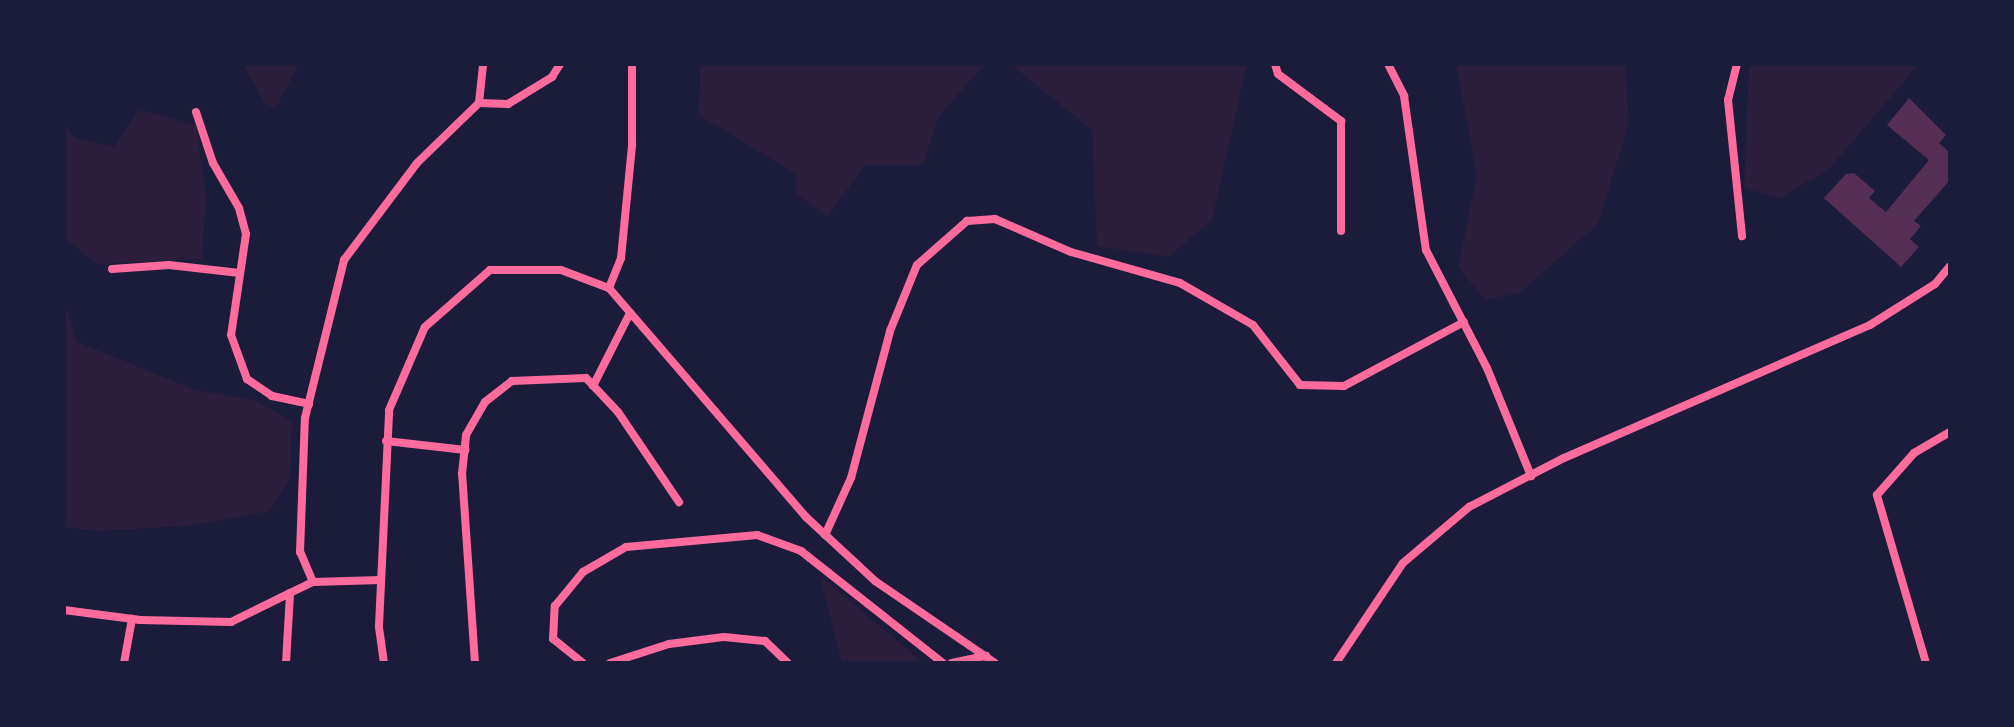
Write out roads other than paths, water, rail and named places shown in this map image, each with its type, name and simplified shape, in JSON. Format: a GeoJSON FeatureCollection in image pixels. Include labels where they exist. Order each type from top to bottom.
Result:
{"type":"FeatureCollection","features":[{"type":"Feature","properties":{"kind":"street"},"geometry":{"type":"LineString","coordinates":[[313,582],[300,552],[309,404],[344,260],[417,163],[479,103],[483,64]]}},
{"type":"Feature","properties":{"kind":"street"},"geometry":{"type":"LineString","coordinates":[[479,103],[508,104],[552,77],[560,64]]}},
{"type":"Feature","properties":{"kind":"street"},"geometry":{"type":"LineString","coordinates":[[609,288],[621,258],[632,145],[632,64]]}},
{"type":"Feature","properties":{"kind":"street"},"geometry":{"type":"LineString","coordinates":[[1275,64],[1278,74],[1341,121],[1341,231]]}},
{"type":"Feature","properties":{"kind":"street"},"geometry":{"type":"LineString","coordinates":[[1388,64],[1404,96],[1426,250],[1464,322],[1531,476]]}},
{"type":"Feature","properties":{"kind":"street"},"geometry":{"type":"LineString","coordinates":[[1737,64],[1728,100],[1742,236]]}},
{"type":"Feature","properties":{"kind":"street"},"geometry":{"type":"LineString","coordinates":[[196,112],[213,163],[239,208],[246,234],[231,335],[247,379],[272,396],[309,404]]}},
{"type":"Feature","properties":{"kind":"street"},"geometry":{"type":"LineString","coordinates":[[825,535],[851,478],[890,331],[917,265],[967,221],[995,219],[1071,252],[1180,283],[1253,325],[1300,385],[1344,386],[1464,322]]}},
{"type":"Feature","properties":{"kind":"street"},"geometry":{"type":"LineString","coordinates":[[112,269],[169,265],[240,273]]}},
{"type":"Feature","properties":{"kind":"street"},"geometry":{"type":"LineString","coordinates":[[1336,663],[1403,563],[1469,507],[1531,476],[1870,325],[1935,284],[1950,266]]}},
{"type":"Feature","properties":{"kind":"street"},"geometry":{"type":"LineString","coordinates":[[384,663],[381,580],[389,410],[425,327],[490,270],[561,270],[609,288],[825,535],[875,581],[995,663]]}},
{"type":"Feature","properties":{"kind":"street"},"geometry":{"type":"LineString","coordinates":[[593,386],[630,313]]}},
{"type":"Feature","properties":{"kind":"street"},"geometry":{"type":"LineString","coordinates":[[475,663],[465,450],[466,435],[485,402],[512,381],[586,378],[618,412],[679,502]]}},
{"type":"Feature","properties":{"kind":"street"},"geometry":{"type":"LineString","coordinates":[[1926,663],[1877,495],[1914,453],[1950,432]]}},
{"type":"Feature","properties":{"kind":"street"},"geometry":{"type":"LineString","coordinates":[[386,441],[465,450]]}},
{"type":"Feature","properties":{"kind":"street"},"geometry":{"type":"LineString","coordinates":[[583,663],[553,639],[555,606],[583,572],[626,547],[757,535],[801,551],[943,663]]}},
{"type":"Feature","properties":{"kind":"street"},"geometry":{"type":"LineString","coordinates":[[64,610],[132,619],[231,622],[313,582],[381,580]]}},
{"type":"Feature","properties":{"kind":"street"},"geometry":{"type":"LineString","coordinates":[[286,663],[290,593]]}},
{"type":"Feature","properties":{"kind":"street"},"geometry":{"type":"LineString","coordinates":[[124,663],[132,619]]}},
{"type":"Feature","properties":{"kind":"street"},"geometry":{"type":"LineString","coordinates":[[610,663],[669,644],[724,637],[765,641],[788,663]]}},
{"type":"Feature","properties":{"kind":"street"},"geometry":{"type":"LineString","coordinates":[[952,663],[986,656]]}}]}
